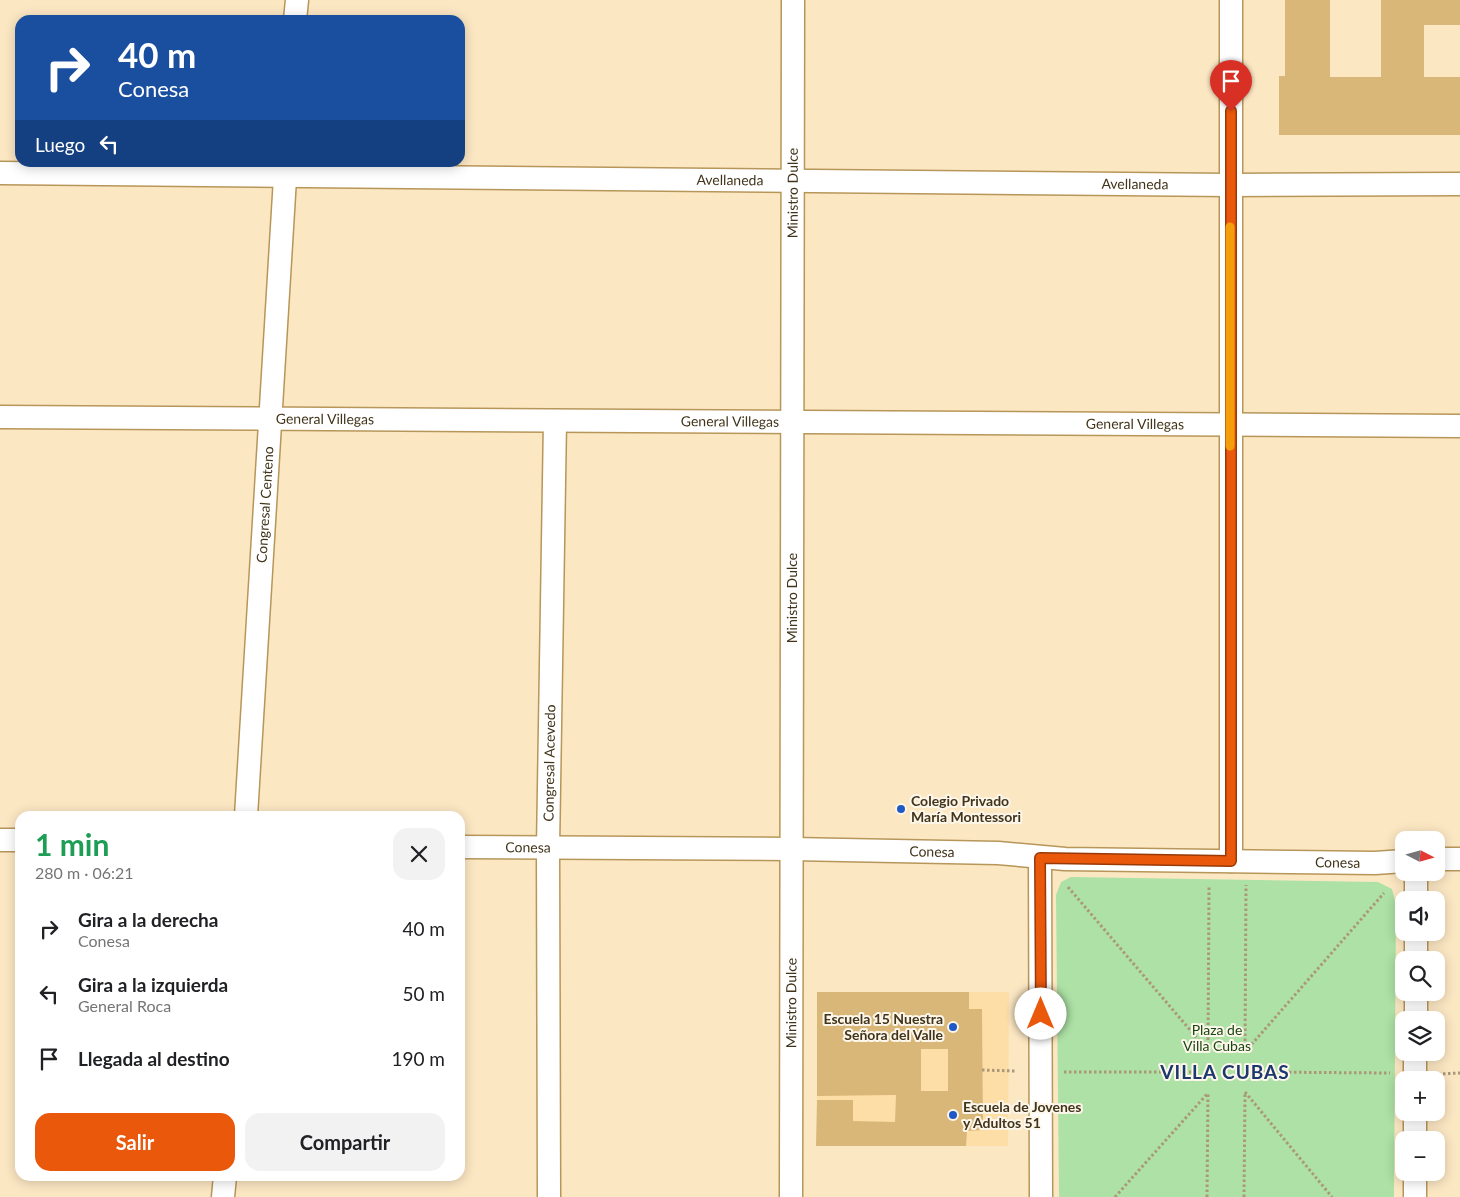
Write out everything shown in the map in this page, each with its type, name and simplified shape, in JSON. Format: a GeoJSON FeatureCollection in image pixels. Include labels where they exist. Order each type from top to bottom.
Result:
{"type":"FeatureCollection","features":[{"type":"Feature","properties":{"kind":"street"},"geometry":{"type":"LineString","coordinates":[[296,15],[297,0]]}},
{"type":"Feature","properties":{"kind":"street","name":"Ministro Dulce"},"geometry":{"type":"LineString","coordinates":[[791,1197],[793,0]]}},
{"type":"Feature","properties":{"kind":"street"},"geometry":{"type":"LineString","coordinates":[[1231,0],[1231,861]]}},
{"type":"Feature","properties":{"kind":"street","name":"Avellaneda"},"geometry":{"type":"LineString","coordinates":[[0,173],[285,168],[794,182],[1230,185],[1460,184]]}},
{"type":"Feature","properties":{"kind":"street","name":"Congresal Centeno"},"geometry":{"type":"LineString","coordinates":[[246,811],[285,168]]}},
{"type":"Feature","properties":{"kind":"street","name":"General Villegas"},"geometry":{"type":"LineString","coordinates":[[0,417],[1460,426]]}},
{"type":"Feature","properties":{"kind":"street","name":"Congresal Acevedo"},"geometry":{"type":"LineString","coordinates":[[549,1197],[548,848],[555,421]]}},
{"type":"Feature","properties":{"kind":"street"},"geometry":{"type":"LineString","coordinates":[[0,840],[15,840]]}},
{"type":"Feature","properties":{"kind":"street","name":"Conesa"},"geometry":{"type":"LineString","coordinates":[[465,847],[792,849],[998,853],[1040,858],[1375,863],[1395,862]]}},
{"type":"Feature","properties":{"kind":"street"},"geometry":{"type":"LineString","coordinates":[[1040,858],[1041,1197]]}},
{"type":"Feature","properties":{"kind":"street"},"geometry":{"type":"LineString","coordinates":[[1445,859],[1460,859]]}},
{"type":"Feature","properties":{"kind":"street"},"geometry":{"type":"LineString","coordinates":[[223,1197],[224,1181]]}},
{"type":"Feature","properties":{"kind":"street"},"geometry":{"type":"LineString","coordinates":[[1415,1181],[1415,1197]]}},
{"type":"Feature","properties":{"kind":"path"},"geometry":{"type":"LineString","coordinates":[[1068,887],[1208,1050],[1209,885]]}},
{"type":"Feature","properties":{"kind":"path"},"geometry":{"type":"LineString","coordinates":[[1246,885],[1246,1052],[1384,893]]}},
{"type":"Feature","properties":{"kind":"path"},"geometry":{"type":"LineString","coordinates":[[982,1070],[1015,1071]]}},
{"type":"Feature","properties":{"kind":"path"},"geometry":{"type":"LineString","coordinates":[[1061,1072],[1198,1072]]}},
{"type":"Feature","properties":{"kind":"path"},"geometry":{"type":"LineString","coordinates":[[1254,1072],[1390,1073]]}},
{"type":"Feature","properties":{"kind":"path"},"geometry":{"type":"LineString","coordinates":[[1445,1075],[1460,1073]]}},
{"type":"Feature","properties":{"kind":"path"},"geometry":{"type":"LineString","coordinates":[[1244,1197],[1245,1092],[1332,1197]]}},
{"type":"Feature","properties":{"kind":"path"},"geometry":{"type":"LineString","coordinates":[[1115,1197],[1208,1093],[1207,1197]]}},
{"type":"Feature","properties":{"kind":"shaded area"},"geometry":{"type":"Polygon","coordinates":[[[817,992],[1009,992],[1008,1146],[817,1146],[817,992]]]}},
{"type":"Feature","properties":{"kind":"green space","name":"Plaza de Villa Cubas"},"geometry":{"type":"Polygon","coordinates":[[[1071,877],[1378,882],[1392,889],[1395,901],[1396,941],[1394,1197],[1059,1197],[1056,895],[1061,882],[1071,877]]]}},
{"type":"Feature","properties":{"kind":"building"},"geometry":{"type":"Polygon","coordinates":[[[1285,0],[1330,0],[1330,77],[1381,77],[1381,0],[1460,0],[1460,25],[1424,25],[1424,77],[1460,77],[1460,135],[1279,135],[1279,76],[1285,76],[1285,0]]]}},
{"type":"Feature","properties":{"kind":"building"},"geometry":{"type":"Polygon","coordinates":[[[817,992],[969,992],[969,1009],[982,1009],[983,1130],[967,1131],[966,1146],[816,1146],[817,1100],[853,1100],[853,1121],[895,1122],[896,1095],[817,1096],[817,992]],[[921,1049],[921,1091],[948,1091],[948,1049],[921,1049]]]}},
{"type":"Feature","properties":{"kind":"slow traffic"},"geometry":{"type":"LineString","coordinates":[[1230,227],[1230,446]]}},
{"type":"Feature","properties":{"kind":"place","name":"Colegio Privado María Montessori"},"geometry":{"type":"Point","coordinates":[901,809]}},
{"type":"Feature","properties":{"kind":"place","name":"Escuela 15 Nuestra Señora del Valle"},"geometry":{"type":"Point","coordinates":[953,1027]}},
{"type":"Feature","properties":{"kind":"place","name":"Escuela de Jovenes y Adultos 51"},"geometry":{"type":"Point","coordinates":[953,1115]}},
{"type":"Feature","properties":{"kind":"district","name":"VILLA CUBAS"},"geometry":{"type":"Point","coordinates":[1225,1072]}},
{"type":"Feature","properties":{"kind":"route"},"geometry":{"type":"LineString","coordinates":[[1041,1014],[1040,858],[1065,860],[1231,861],[1231,111]]}}]}
